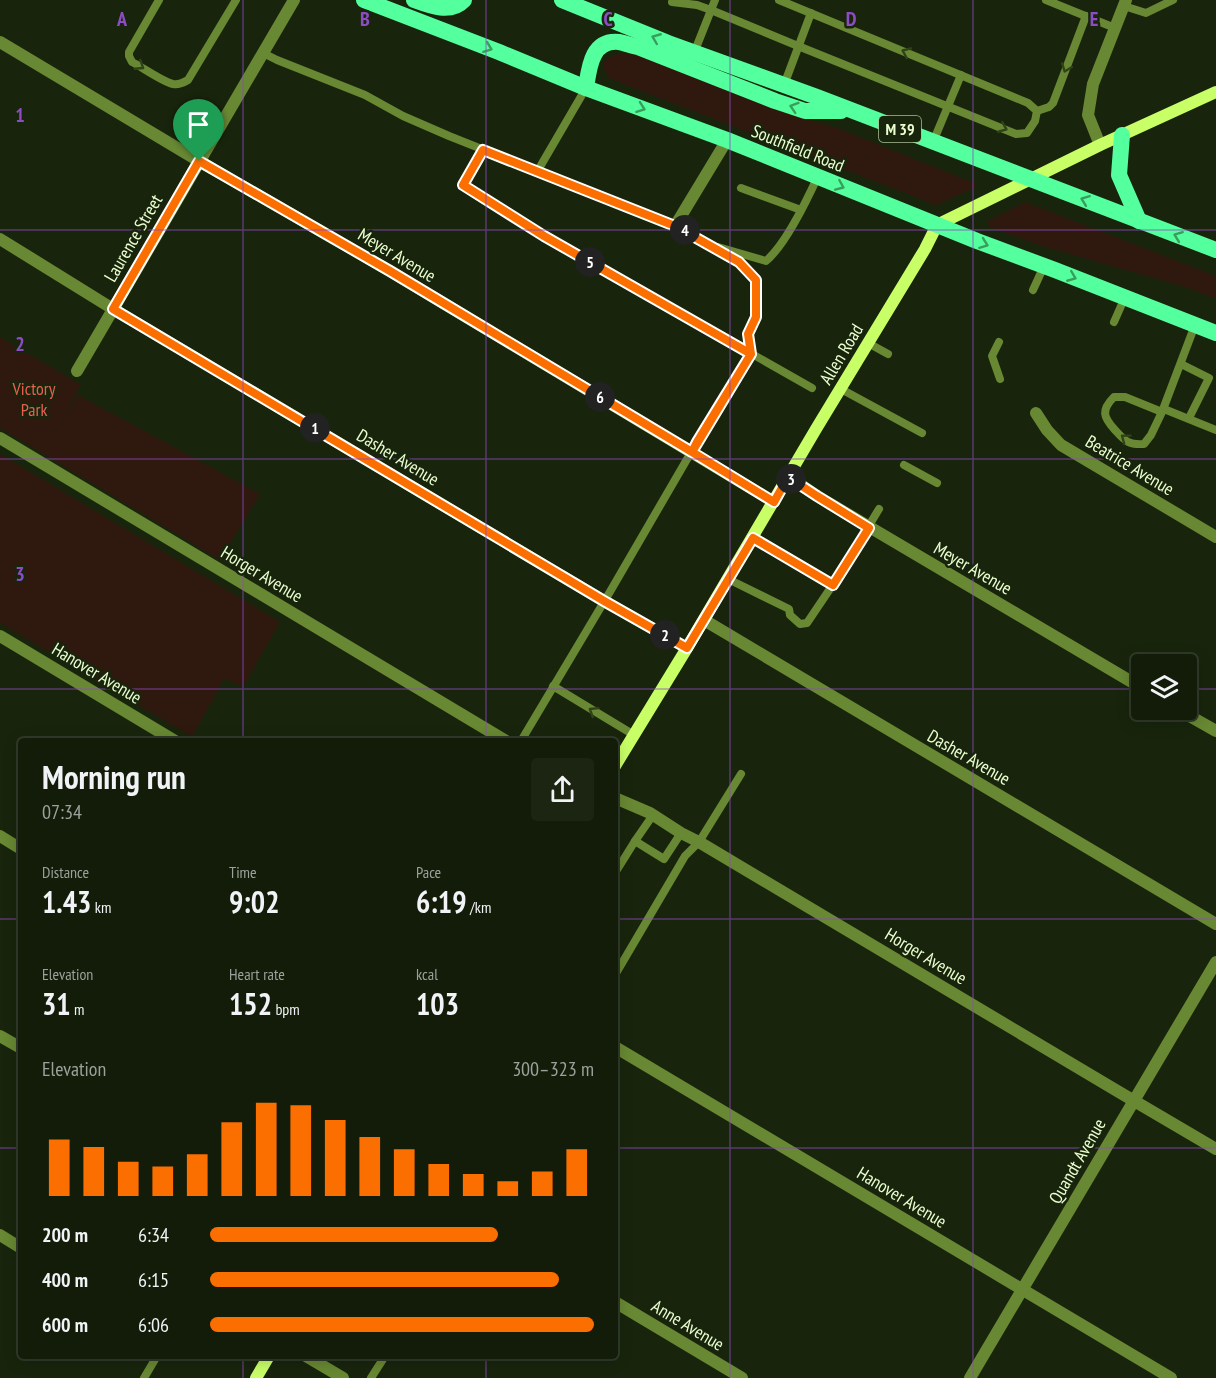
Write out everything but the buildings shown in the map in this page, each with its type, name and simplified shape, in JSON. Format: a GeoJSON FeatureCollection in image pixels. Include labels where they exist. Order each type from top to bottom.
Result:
{"type":"FeatureCollection","features":[{"type":"Feature","properties":{"kind":"highway","name":"Southfield Road"},"geometry":{"type":"LineString","coordinates":[[364,0],[1216,333]]}},
{"type":"Feature","properties":{"kind":"highway"},"geometry":{"type":"LineString","coordinates":[[414,0],[432,7],[447,8],[459,5],[464,0]]}},
{"type":"Feature","properties":{"kind":"highway","name":"M 39"},"geometry":{"type":"LineString","coordinates":[[562,0],[694,53],[784,85],[1216,250]]}},
{"type":"Feature","properties":{"kind":"highway"},"geometry":{"type":"LineString","coordinates":[[586,88],[590,65],[596,50],[607,43],[618,42],[805,111],[851,111]]}},
{"type":"Feature","properties":{"kind":"highway"},"geometry":{"type":"LineString","coordinates":[[1122,135],[1119,175],[1139,221]]}},
{"type":"Feature","properties":{"kind":"main road"},"geometry":{"type":"LineString","coordinates":[[937,225],[1216,92]]}},
{"type":"Feature","properties":{"kind":"main road","name":"Allen Road"},"geometry":{"type":"LineString","coordinates":[[618,761],[925,249],[937,225]]}},
{"type":"Feature","properties":{"kind":"main road"},"geometry":{"type":"LineString","coordinates":[[255,1378],[267,1359]]}},
{"type":"Feature","properties":{"kind":"street","name":"Laurence Street"},"geometry":{"type":"LineString","coordinates":[[77,371],[294,0]]}},
{"type":"Feature","properties":{"kind":"street"},"geometry":{"type":"LineString","coordinates":[[1101,145],[1088,115],[1093,84],[1125,3]]}},
{"type":"Feature","properties":{"kind":"street","name":"Meyer Avenue"},"geometry":{"type":"LineString","coordinates":[[0,42],[199,161],[390,271],[774,502]]}},
{"type":"Feature","properties":{"kind":"street"},"geometry":{"type":"LineString","coordinates":[[675,226],[727,140]]}},
{"type":"Feature","properties":{"kind":"street","name":"Dasher Avenue"},"geometry":{"type":"LineString","coordinates":[[0,239],[113,309],[687,648]]}},
{"type":"Feature","properties":{"kind":"street","name":"Beatrice Avenue"},"geometry":{"type":"LineString","coordinates":[[1036,413],[1061,445],[1216,537]]}},
{"type":"Feature","properties":{"kind":"street","name":"Horger Avenue"},"geometry":{"type":"LineString","coordinates":[[0,438],[501,738]]}},
{"type":"Feature","properties":{"kind":"street","name":"Meyer Avenue"},"geometry":{"type":"LineString","coordinates":[[788,477],[869,528],[1131,682]]}},
{"type":"Feature","properties":{"kind":"street","name":"Dasher Avenue"},"geometry":{"type":"LineString","coordinates":[[704,620],[1216,924]]}},
{"type":"Feature","properties":{"kind":"street","name":"Hanover Avenue"},"geometry":{"type":"LineString","coordinates":[[0,636],[170,738]]}},
{"type":"Feature","properties":{"kind":"street"},"geometry":{"type":"LineString","coordinates":[[1197,720],[1216,731]]}},
{"type":"Feature","properties":{"kind":"street","name":"Horger Avenue"},"geometry":{"type":"LineString","coordinates":[[618,799],[653,815],[1216,1149]]}},
{"type":"Feature","properties":{"kind":"street"},"geometry":{"type":"LineString","coordinates":[[0,836],[18,847]]}},
{"type":"Feature","properties":{"kind":"street","name":"Quandt Avenue"},"geometry":{"type":"LineString","coordinates":[[970,1378],[1216,962]]}},
{"type":"Feature","properties":{"kind":"street"},"geometry":{"type":"LineString","coordinates":[[0,1036],[18,1046]]}},
{"type":"Feature","properties":{"kind":"street","name":"Hanover Avenue"},"geometry":{"type":"LineString","coordinates":[[618,1049],[1171,1378]]}},
{"type":"Feature","properties":{"kind":"street"},"geometry":{"type":"LineString","coordinates":[[0,1235],[18,1246]]}},
{"type":"Feature","properties":{"kind":"street","name":"Anne Avenue"},"geometry":{"type":"LineString","coordinates":[[618,1304],[742,1378]]}},
{"type":"Feature","properties":{"kind":"street"},"geometry":{"type":"LineString","coordinates":[[311,1359],[343,1378]]}},
{"type":"Feature","properties":{"kind":"lane"},"geometry":{"type":"LineString","coordinates":[[159,0],[129,52],[129,56],[132,62],[170,83],[177,84],[188,80],[236,0]]}},
{"type":"Feature","properties":{"kind":"lane"},"geometry":{"type":"LineString","coordinates":[[694,53],[715,0]]}},
{"type":"Feature","properties":{"kind":"lane"},"geometry":{"type":"LineString","coordinates":[[779,0],[961,75],[1028,104],[1038,111]]}},
{"type":"Feature","properties":{"kind":"lane"},"geometry":{"type":"LineString","coordinates":[[1046,0],[1115,28]]}},
{"type":"Feature","properties":{"kind":"lane"},"geometry":{"type":"LineString","coordinates":[[1125,3],[1146,13],[1173,0]]}},
{"type":"Feature","properties":{"kind":"lane"},"geometry":{"type":"LineString","coordinates":[[672,2],[697,5],[711,10],[1016,134],[1027,133],[1038,111]]}},
{"type":"Feature","properties":{"kind":"lane"},"geometry":{"type":"LineString","coordinates":[[784,85],[811,13]]}},
{"type":"Feature","properties":{"kind":"lane"},"geometry":{"type":"LineString","coordinates":[[1038,111],[1053,103],[1086,16]]}},
{"type":"Feature","properties":{"kind":"lane"},"geometry":{"type":"LineString","coordinates":[[263,53],[365,94],[403,116],[483,150],[709,241],[766,261],[775,254],[818,176]]}},
{"type":"Feature","properties":{"kind":"lane"},"geometry":{"type":"LineString","coordinates":[[933,142],[961,75]]}},
{"type":"Feature","properties":{"kind":"lane"},"geometry":{"type":"LineString","coordinates":[[537,172],[586,88]]}},
{"type":"Feature","properties":{"kind":"lane"},"geometry":{"type":"LineString","coordinates":[[483,150],[463,185],[544,236],[812,388]]}},
{"type":"Feature","properties":{"kind":"lane"},"geometry":{"type":"LineString","coordinates":[[741,188],[801,210]]}},
{"type":"Feature","properties":{"kind":"lane"},"geometry":{"type":"LineString","coordinates":[[523,738],[751,354],[748,334],[756,317],[756,280],[739,262],[709,241]]}},
{"type":"Feature","properties":{"kind":"lane"},"geometry":{"type":"LineString","coordinates":[[1033,290],[1044,266]]}},
{"type":"Feature","properties":{"kind":"lane"},"geometry":{"type":"LineString","coordinates":[[1114,321],[1125,297]]}},
{"type":"Feature","properties":{"kind":"lane"},"geometry":{"type":"LineString","coordinates":[[1195,325],[1163,410],[1144,444],[1127,442],[1107,422],[1105,416],[1105,409],[1114,397],[1125,397],[1163,410],[1189,418],[1216,430]]}},
{"type":"Feature","properties":{"kind":"lane"},"geometry":{"type":"LineString","coordinates":[[999,342],[992,356],[1000,379]]}},
{"type":"Feature","properties":{"kind":"lane"},"geometry":{"type":"LineString","coordinates":[[868,343],[888,354]]}},
{"type":"Feature","properties":{"kind":"lane"},"geometry":{"type":"LineString","coordinates":[[1181,364],[1209,378],[1189,418]]}},
{"type":"Feature","properties":{"kind":"lane"},"geometry":{"type":"LineString","coordinates":[[841,389],[922,433]]}},
{"type":"Feature","properties":{"kind":"lane"},"geometry":{"type":"LineString","coordinates":[[904,465],[937,483]]}},
{"type":"Feature","properties":{"kind":"lane"},"geometry":{"type":"LineString","coordinates":[[728,579],[789,609],[790,615],[800,624],[807,623],[879,509]]}},
{"type":"Feature","properties":{"kind":"lane"},"geometry":{"type":"LineString","coordinates":[[753,538],[833,585]]}},
{"type":"Feature","properties":{"kind":"lane"},"geometry":{"type":"LineString","coordinates":[[554,686],[634,735]]}},
{"type":"Feature","properties":{"kind":"lane"},"geometry":{"type":"LineString","coordinates":[[618,970],[678,867],[699,842],[741,774]]}},
{"type":"Feature","properties":{"kind":"lane"},"geometry":{"type":"LineString","coordinates":[[618,868],[653,815]]}},
{"type":"Feature","properties":{"kind":"lane"},"geometry":{"type":"LineString","coordinates":[[664,859],[681,833]]}},
{"type":"Feature","properties":{"kind":"lane"},"geometry":{"type":"LineString","coordinates":[[635,841],[678,867]]}},
{"type":"Feature","properties":{"kind":"lane"},"geometry":{"type":"LineString","coordinates":[[144,1378],[155,1359]]}},
{"type":"Feature","properties":{"kind":"lane"},"geometry":{"type":"LineString","coordinates":[[371,1378],[383,1359]]}},
{"type":"Feature","properties":{"kind":"green space"},"geometry":{"type":"Polygon","coordinates":[[[624,53],[634,54],[789,114],[837,128],[976,185],[936,205],[608,78],[603,66],[605,59],[624,53]]]}},
{"type":"Feature","properties":{"kind":"green space"},"geometry":{"type":"Polygon","coordinates":[[[1025,202],[1216,276],[1216,299],[1185,287],[1042,246],[990,227],[988,224],[988,221],[1025,202]]]}},
{"type":"Feature","properties":{"kind":"green space","name":"Victory Park"},"geometry":{"type":"Polygon","coordinates":[[[0,337],[81,385],[63,420],[78,395],[260,494],[220,560],[0,428],[0,337]]]}},
{"type":"Feature","properties":{"kind":"green space"},"geometry":{"type":"Polygon","coordinates":[[[0,454],[280,622],[243,687],[224,679],[192,737],[0,623],[0,454]]]}},
{"type":"Feature","properties":{"kind":"route"},"geometry":{"type":"LineString","coordinates":[[199,161],[113,309],[687,648],[753,538],[833,585],[869,528],[788,477],[774,502],[692,452],[751,354],[748,334],[756,317],[756,280],[739,262],[687,231],[483,150],[463,185],[544,236],[751,354],[697,442],[692,452],[390,271],[199,161]]}}]}
